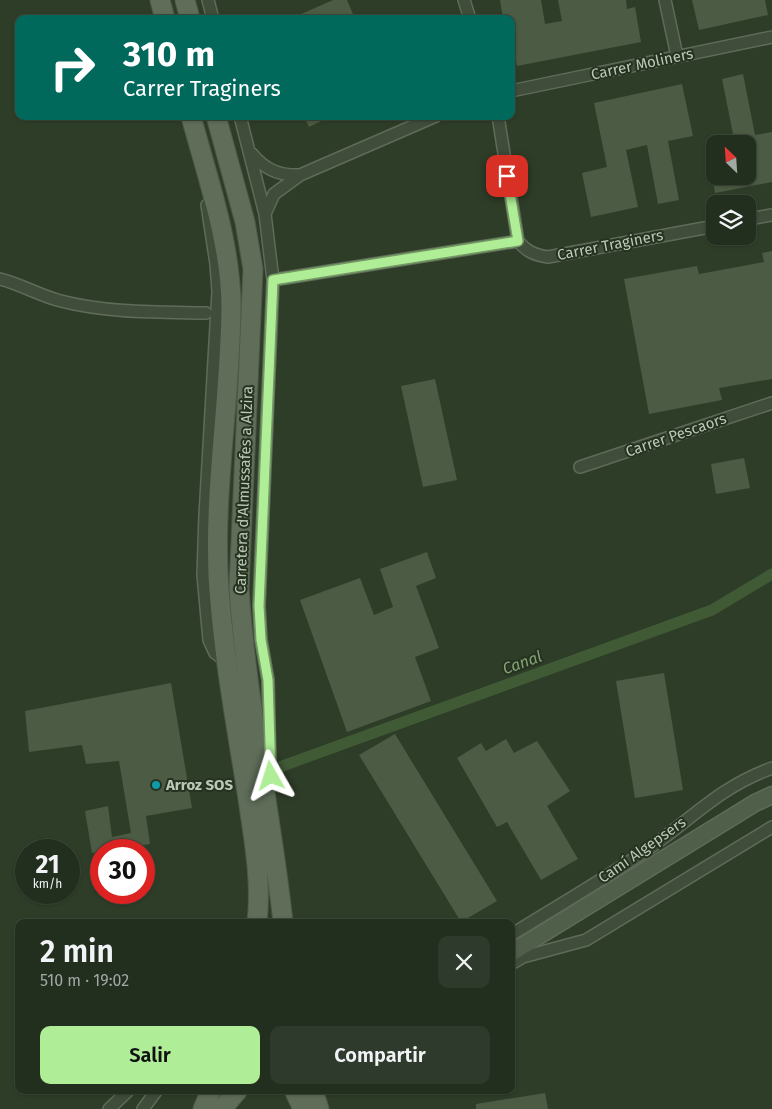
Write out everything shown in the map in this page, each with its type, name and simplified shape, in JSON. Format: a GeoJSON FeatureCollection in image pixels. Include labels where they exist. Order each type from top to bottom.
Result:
{"type":"FeatureCollection","features":[{"type":"Feature","properties":{"kind":"main road"},"geometry":{"type":"LineString","coordinates":[[160,0],[164,15]]}},
{"type":"Feature","properties":{"kind":"main road"},"geometry":{"type":"LineString","coordinates":[[185,0],[189,15]]}},
{"type":"Feature","properties":{"kind":"main road","name":"Carretera d'Almussafes a Alzira"},"geometry":{"type":"LineString","coordinates":[[192,120],[224,239],[231,302],[218,543],[219,589],[226,662],[256,854],[259,889],[257,919]]}},
{"type":"Feature","properties":{"kind":"main road","name":"Carretera d'Almussafes a Alzira"},"geometry":{"type":"LineString","coordinates":[[217,120],[245,222],[253,269],[239,588],[242,634],[276,865],[282,919]]}},
{"type":"Feature","properties":{"kind":"main road"},"geometry":{"type":"LineString","coordinates":[[515,951],[755,803],[772,795]]}},
{"type":"Feature","properties":{"kind":"main road"},"geometry":{"type":"LineString","coordinates":[[203,1109],[209,1094]]}},
{"type":"Feature","properties":{"kind":"main road"},"geometry":{"type":"LineString","coordinates":[[222,1109],[235,1094]]}},
{"type":"Feature","properties":{"kind":"main road"},"geometry":{"type":"LineString","coordinates":[[296,1094],[303,1109]]}},
{"type":"Feature","properties":{"kind":"main road"},"geometry":{"type":"LineString","coordinates":[[314,1094],[319,1109]]}},
{"type":"Feature","properties":{"kind":"street"},"geometry":{"type":"LineString","coordinates":[[208,0],[212,15]]}},
{"type":"Feature","properties":{"kind":"street"},"geometry":{"type":"LineString","coordinates":[[464,0],[469,15]]}},
{"type":"Feature","properties":{"kind":"street"},"geometry":{"type":"LineString","coordinates":[[665,0],[677,56]]}},
{"type":"Feature","properties":{"kind":"street","name":"Carrer Moliners"},"geometry":{"type":"LineString","coordinates":[[515,89],[772,37]]}},
{"type":"Feature","properties":{"kind":"street","name":"Carretera d'Almussafes a Alzira"},"geometry":{"type":"LineString","coordinates":[[241,120],[265,214],[273,280],[259,606],[269,709],[269,760],[277,824],[276,865]]}},
{"type":"Feature","properties":{"kind":"street"},"geometry":{"type":"LineString","coordinates":[[265,214],[274,194],[300,175],[427,120]]}},
{"type":"Feature","properties":{"kind":"street"},"geometry":{"type":"LineString","coordinates":[[273,280],[518,241],[499,120]]}},
{"type":"Feature","properties":{"kind":"street"},"geometry":{"type":"LineString","coordinates":[[249,151],[259,163],[275,173],[300,175]]}},
{"type":"Feature","properties":{"kind":"street"},"geometry":{"type":"LineString","coordinates":[[756,218],[772,215]]}},
{"type":"Feature","properties":{"kind":"street","name":"Carrer Traginers"},"geometry":{"type":"LineString","coordinates":[[518,241],[530,252],[548,257],[706,228]]}},
{"type":"Feature","properties":{"kind":"street"},"geometry":{"type":"LineString","coordinates":[[0,279],[16,283],[61,301],[132,309],[206,313]]}},
{"type":"Feature","properties":{"kind":"street","name":"Carrer Pescaors"},"geometry":{"type":"LineString","coordinates":[[580,467],[772,403]]}},
{"type":"Feature","properties":{"kind":"street","name":"Camí Algepsers"},"geometry":{"type":"LineString","coordinates":[[515,932],[655,844],[720,793],[746,778],[772,768]]}},
{"type":"Feature","properties":{"kind":"street"},"geometry":{"type":"LineString","coordinates":[[515,962],[523,957],[586,940],[772,827]]}},
{"type":"Feature","properties":{"kind":"street"},"geometry":{"type":"LineString","coordinates":[[109,1109],[125,1094]]}},
{"type":"Feature","properties":{"kind":"street"},"geometry":{"type":"LineString","coordinates":[[143,1109],[154,1094]]}},
{"type":"Feature","properties":{"kind":"building"},"geometry":{"type":"Polygon","coordinates":[[[333,0],[347,0],[353,15],[299,15],[333,0]]]}},
{"type":"Feature","properties":{"kind":"building"},"geometry":{"type":"Polygon","coordinates":[[[500,0],[541,0],[545,24],[562,21],[558,0],[626,0],[627,9],[635,7],[641,42],[517,66],[515,56],[515,15],[502,15],[500,0]]]}},
{"type":"Feature","properties":{"kind":"building"},"geometry":{"type":"Polygon","coordinates":[[[692,0],[765,0],[768,15],[699,30],[692,0]]]}},
{"type":"Feature","properties":{"kind":"building"},"geometry":{"type":"Polygon","coordinates":[[[743,74],[755,135],[733,135],[722,79],[743,74]]]}},
{"type":"Feature","properties":{"kind":"building"},"geometry":{"type":"Polygon","coordinates":[[[682,84],[693,136],[668,141],[679,200],[658,204],[647,145],[626,150],[638,207],[591,217],[582,173],[607,167],[594,103],[682,84]]]}},
{"type":"Feature","properties":{"kind":"building"},"geometry":{"type":"Polygon","coordinates":[[[306,120],[324,120],[309,127],[306,120]]]}},
{"type":"Feature","properties":{"kind":"building"},"geometry":{"type":"Polygon","coordinates":[[[772,132],[772,182],[715,193],[714,185],[756,185],[755,135],[772,132]]]}},
{"type":"Feature","properties":{"kind":"building"},"geometry":{"type":"Polygon","coordinates":[[[772,251],[772,379],[719,388],[722,400],[649,414],[624,279],[697,266],[699,274],[764,262],[762,253],[772,251]]]}},
{"type":"Feature","properties":{"kind":"building"},"geometry":{"type":"Polygon","coordinates":[[[435,379],[457,480],[423,487],[401,386],[435,379]]]}},
{"type":"Feature","properties":{"kind":"building"},"geometry":{"type":"Polygon","coordinates":[[[744,458],[750,488],[716,494],[711,464],[744,458]]]}},
{"type":"Feature","properties":{"kind":"building"},"geometry":{"type":"Polygon","coordinates":[[[427,552],[436,578],[416,586],[439,648],[415,657],[431,701],[347,732],[300,600],[360,578],[374,615],[393,607],[380,569],[427,552]]]}},
{"type":"Feature","properties":{"kind":"building"},"geometry":{"type":"Polygon","coordinates":[[[664,673],[683,790],[635,798],[616,681],[664,673]]]}},
{"type":"Feature","properties":{"kind":"building","name":"Arroz SOS"},"geometry":{"type":"Polygon","coordinates":[[[171,683],[192,808],[146,816],[149,839],[90,839],[90,841],[85,811],[108,806],[112,837],[131,833],[119,761],[86,764],[82,745],[29,752],[25,711],[171,683]]]}},
{"type":"Feature","properties":{"kind":"building"},"geometry":{"type":"Polygon","coordinates":[[[395,734],[497,901],[466,919],[459,919],[359,755],[395,734]]]}},
{"type":"Feature","properties":{"kind":"building"},"geometry":{"type":"Polygon","coordinates":[[[506,739],[514,753],[537,741],[570,791],[547,806],[578,859],[541,880],[507,822],[497,827],[457,758],[481,743],[486,751],[506,739]]]}},
{"type":"Feature","properties":{"kind":"building"},"geometry":{"type":"Polygon","coordinates":[[[545,1093],[548,1109],[476,1109],[476,1104],[545,1093]]]}},
{"type":"Feature","properties":{"kind":"waterway","name":"Canal"},"geometry":{"type":"LineString","coordinates":[[277,768],[712,610],[772,574]]}},
{"type":"Feature","properties":{"kind":"place","name":"Arroz SOS"},"geometry":{"type":"Point","coordinates":[156,785]}},
{"type":"Feature","properties":{"kind":"route"},"geometry":{"type":"LineString","coordinates":[[271,776],[268,748],[268,680],[261,640],[259,569],[270,378],[273,280],[518,241],[507,176]]}}]}
